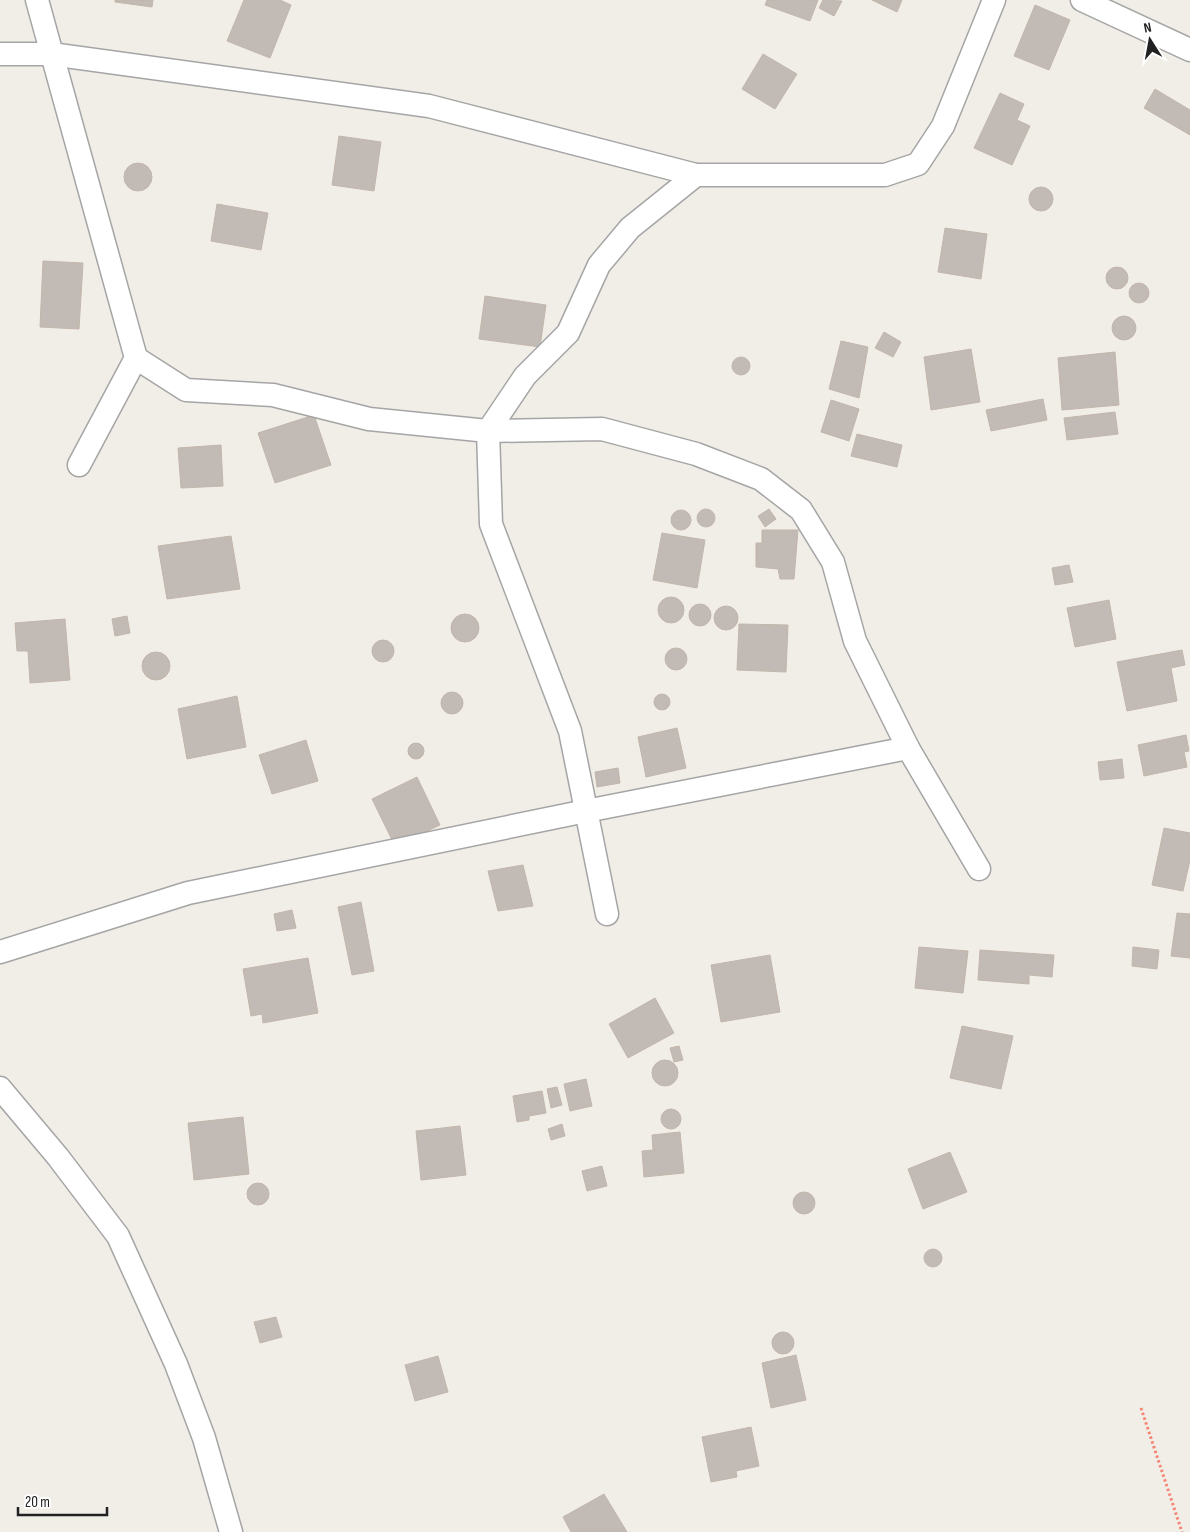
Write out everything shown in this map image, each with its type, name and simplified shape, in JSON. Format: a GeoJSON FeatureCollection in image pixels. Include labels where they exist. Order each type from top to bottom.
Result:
{"type":"FeatureCollection","features":[{"type":"Feature","properties":{"kind":"street"},"geometry":{"type":"LineString","coordinates":[[37,0],[136,358],[186,390],[273,395],[369,420],[488,431],[602,429],[696,454],[761,479],[801,510],[833,562],[855,641],[908,748],[979,869]]}},
{"type":"Feature","properties":{"kind":"street"},"geometry":{"type":"LineString","coordinates":[[0,54],[51,54],[429,106],[696,175],[885,175],[918,164],[943,126],[994,0]]}},
{"type":"Feature","properties":{"kind":"street"},"geometry":{"type":"LineString","coordinates":[[1082,0],[1190,50]]}},
{"type":"Feature","properties":{"kind":"street"},"geometry":{"type":"LineString","coordinates":[[608,914],[570,731],[491,524],[488,431],[525,376],[568,333],[599,266],[605,258],[630,228],[696,175]]}},
{"type":"Feature","properties":{"kind":"street"},"geometry":{"type":"LineString","coordinates":[[79,465],[136,358]]}},
{"type":"Feature","properties":{"kind":"street"},"geometry":{"type":"LineString","coordinates":[[0,952],[188,893],[586,811],[908,748]]}},
{"type":"Feature","properties":{"kind":"street"},"geometry":{"type":"LineString","coordinates":[[0,1088],[58,1157],[118,1236],[176,1364],[204,1438],[231,1532]]}},
{"type":"Feature","properties":{"kind":"path"},"geometry":{"type":"LineString","coordinates":[[1141,1408],[1182,1532]]}},
{"type":"Feature","properties":{"kind":"building"},"geometry":{"type":"Polygon","coordinates":[[[115,0],[153,0],[152,7],[115,2],[115,0]]]}},
{"type":"Feature","properties":{"kind":"building"},"geometry":{"type":"Polygon","coordinates":[[[244,0],[280,0],[291,5],[270,58],[227,41],[244,0]]]}},
{"type":"Feature","properties":{"kind":"building"},"geometry":{"type":"Polygon","coordinates":[[[767,0],[818,0],[810,21],[765,5],[767,0]]]}},
{"type":"Feature","properties":{"kind":"building"},"geometry":{"type":"Polygon","coordinates":[[[823,0],[842,1],[834,16],[819,8],[823,0]]]}},
{"type":"Feature","properties":{"kind":"building"},"geometry":{"type":"Polygon","coordinates":[[[872,0],[902,0],[897,12],[872,0]]]}},
{"type":"Feature","properties":{"kind":"building"},"geometry":{"type":"Polygon","coordinates":[[[1035,5],[1070,20],[1049,70],[1014,56],[1035,5]]]}},
{"type":"Feature","properties":{"kind":"building"},"geometry":{"type":"Polygon","coordinates":[[[763,54],[797,74],[775,109],[742,89],[763,54]]]}},
{"type":"Feature","properties":{"kind":"building"},"geometry":{"type":"Polygon","coordinates":[[[1155,89],[1190,110],[1190,135],[1144,108],[1155,89]]]}},
{"type":"Feature","properties":{"kind":"building"},"geometry":{"type":"Polygon","coordinates":[[[1000,93],[1024,104],[1017,120],[1030,126],[1012,165],[974,148],[1000,93]]]}},
{"type":"Feature","properties":{"kind":"building"},"geometry":{"type":"Polygon","coordinates":[[[339,136],[381,142],[374,191],[332,185],[339,136]]]}},
{"type":"Feature","properties":{"kind":"building"},"geometry":{"type":"Polygon","coordinates":[[[138,163],[148,167],[152,177],[148,187],[138,191],[128,187],[124,177],[128,167],[138,163]]]}},
{"type":"Feature","properties":{"kind":"building"},"geometry":{"type":"Polygon","coordinates":[[[1041,187],[1050,190],[1053,199],[1050,208],[1041,211],[1032,208],[1029,199],[1032,190],[1041,187]]]}},
{"type":"Feature","properties":{"kind":"building"},"geometry":{"type":"Polygon","coordinates":[[[217,204],[268,213],[261,250],[211,241],[217,204]]]}},
{"type":"Feature","properties":{"kind":"building"},"geometry":{"type":"Polygon","coordinates":[[[945,228],[987,234],[981,279],[938,272],[945,228]]]}},
{"type":"Feature","properties":{"kind":"building"},"geometry":{"type":"Polygon","coordinates":[[[43,261],[83,263],[79,329],[40,327],[43,261]]]}},
{"type":"Feature","properties":{"kind":"building"},"geometry":{"type":"Polygon","coordinates":[[[1117,267],[1125,270],[1128,278],[1125,286],[1117,289],[1109,286],[1106,278],[1109,270],[1117,267]]]}},
{"type":"Feature","properties":{"kind":"building"},"geometry":{"type":"Polygon","coordinates":[[[1139,283],[1146,286],[1149,293],[1146,300],[1139,303],[1132,300],[1129,293],[1132,286],[1139,283]]]}},
{"type":"Feature","properties":{"kind":"building"},"geometry":{"type":"Polygon","coordinates":[[[485,296],[546,305],[540,347],[479,339],[485,296]]]}},
{"type":"Feature","properties":{"kind":"building"},"geometry":{"type":"Polygon","coordinates":[[[1124,316],[1132,320],[1136,328],[1132,336],[1124,340],[1116,336],[1112,328],[1116,320],[1124,316]]]}},
{"type":"Feature","properties":{"kind":"building"},"geometry":{"type":"Polygon","coordinates":[[[884,332],[901,342],[893,357],[875,348],[884,332]]]}},
{"type":"Feature","properties":{"kind":"building"},"geometry":{"type":"Polygon","coordinates":[[[841,341],[868,347],[859,398],[829,389],[841,341]]]}},
{"type":"Feature","properties":{"kind":"building"},"geometry":{"type":"Polygon","coordinates":[[[971,349],[980,402],[931,410],[924,357],[971,349]]]}},
{"type":"Feature","properties":{"kind":"building"},"geometry":{"type":"Polygon","coordinates":[[[1115,352],[1119,405],[1062,410],[1058,358],[1115,352]]]}},
{"type":"Feature","properties":{"kind":"building"},"geometry":{"type":"Polygon","coordinates":[[[741,357],[747,360],[750,366],[747,372],[741,375],[735,372],[732,366],[735,360],[741,357]]]}},
{"type":"Feature","properties":{"kind":"building"},"geometry":{"type":"Polygon","coordinates":[[[1043,399],[1047,420],[991,431],[986,410],[1043,399]]]}},
{"type":"Feature","properties":{"kind":"building"},"geometry":{"type":"Polygon","coordinates":[[[831,400],[859,409],[849,441],[821,432],[831,400]]]}},
{"type":"Feature","properties":{"kind":"building"},"geometry":{"type":"Polygon","coordinates":[[[1115,412],[1118,434],[1067,440],[1064,418],[1115,412]]]}},
{"type":"Feature","properties":{"kind":"building"},"geometry":{"type":"Polygon","coordinates":[[[314,415],[331,465],[275,483],[258,433],[314,415]]]}},
{"type":"Feature","properties":{"kind":"building"},"geometry":{"type":"Polygon","coordinates":[[[857,434],[902,445],[897,467],[851,456],[857,434]]]}},
{"type":"Feature","properties":{"kind":"building"},"geometry":{"type":"Polygon","coordinates":[[[221,445],[223,486],[181,488],[178,448],[221,445]]]}},
{"type":"Feature","properties":{"kind":"building"},"geometry":{"type":"Polygon","coordinates":[[[706,509],[712,512],[715,518],[712,524],[706,527],[700,524],[697,518],[700,512],[706,509]]]}},
{"type":"Feature","properties":{"kind":"building"},"geometry":{"type":"Polygon","coordinates":[[[769,509],[776,519],[765,527],[758,516],[769,509]]]}},
{"type":"Feature","properties":{"kind":"building"},"geometry":{"type":"Polygon","coordinates":[[[681,510],[688,513],[691,520],[688,527],[681,530],[674,527],[671,520],[674,513],[681,510]]]}},
{"type":"Feature","properties":{"kind":"building"},"geometry":{"type":"Polygon","coordinates":[[[762,530],[798,530],[794,579],[780,579],[778,569],[756,567],[756,543],[762,543],[762,530]]]}},
{"type":"Feature","properties":{"kind":"building"},"geometry":{"type":"Polygon","coordinates":[[[662,533],[705,540],[697,588],[653,580],[662,533]]]}},
{"type":"Feature","properties":{"kind":"building"},"geometry":{"type":"Polygon","coordinates":[[[231,536],[240,589],[167,599],[158,546],[231,536]]]}},
{"type":"Feature","properties":{"kind":"building"},"geometry":{"type":"Polygon","coordinates":[[[1069,565],[1073,582],[1055,585],[1052,568],[1069,565]]]}},
{"type":"Feature","properties":{"kind":"building"},"geometry":{"type":"Polygon","coordinates":[[[671,597],[680,601],[684,610],[680,619],[671,623],[662,619],[658,610],[662,601],[671,597]]]}},
{"type":"Feature","properties":{"kind":"building"},"geometry":{"type":"Polygon","coordinates":[[[1109,600],[1116,639],[1075,647],[1067,608],[1109,600]]]}},
{"type":"Feature","properties":{"kind":"building"},"geometry":{"type":"Polygon","coordinates":[[[696,604],[704,604],[711,611],[711,619],[704,626],[696,626],[689,619],[689,611],[696,604]]]}},
{"type":"Feature","properties":{"kind":"building"},"geometry":{"type":"Polygon","coordinates":[[[726,606],[731,607],[737,613],[737,623],[731,629],[726,630],[721,629],[715,623],[714,618],[715,613],[721,607],[726,606]]]}},
{"type":"Feature","properties":{"kind":"building"},"geometry":{"type":"Polygon","coordinates":[[[465,614],[475,618],[479,628],[475,638],[465,642],[455,638],[451,628],[455,618],[465,614]]]}},
{"type":"Feature","properties":{"kind":"building"},"geometry":{"type":"Polygon","coordinates":[[[127,616],[130,633],[115,636],[112,619],[127,616]]]}},
{"type":"Feature","properties":{"kind":"building"},"geometry":{"type":"Polygon","coordinates":[[[65,619],[70,680],[30,683],[28,651],[17,651],[15,623],[65,619]]]}},
{"type":"Feature","properties":{"kind":"building"},"geometry":{"type":"Polygon","coordinates":[[[739,624],[788,625],[786,672],[737,670],[739,624]]]}},
{"type":"Feature","properties":{"kind":"building"},"geometry":{"type":"Polygon","coordinates":[[[383,640],[391,643],[394,651],[391,659],[383,662],[375,659],[372,651],[375,643],[383,640]]]}},
{"type":"Feature","properties":{"kind":"building"},"geometry":{"type":"Polygon","coordinates":[[[672,648],[680,648],[687,655],[687,663],[680,670],[672,670],[665,663],[665,655],[672,648]]]}},
{"type":"Feature","properties":{"kind":"building"},"geometry":{"type":"Polygon","coordinates":[[[1182,650],[1185,665],[1171,668],[1177,701],[1127,711],[1117,662],[1182,650]]]}},
{"type":"Feature","properties":{"kind":"building"},"geometry":{"type":"Polygon","coordinates":[[[156,652],[166,656],[170,666],[166,676],[156,680],[146,676],[142,666],[146,656],[156,652]]]}},
{"type":"Feature","properties":{"kind":"building"},"geometry":{"type":"Polygon","coordinates":[[[452,692],[460,695],[463,703],[460,711],[452,714],[444,711],[441,703],[444,695],[452,692]]]}},
{"type":"Feature","properties":{"kind":"building"},"geometry":{"type":"Polygon","coordinates":[[[659,694],[665,694],[670,699],[668,708],[659,710],[654,705],[654,699],[659,694]]]}},
{"type":"Feature","properties":{"kind":"building"},"geometry":{"type":"Polygon","coordinates":[[[237,696],[246,747],[187,759],[178,709],[237,696]]]}},
{"type":"Feature","properties":{"kind":"building"},"geometry":{"type":"Polygon","coordinates":[[[677,728],[686,768],[646,777],[638,737],[677,728]]]}},
{"type":"Feature","properties":{"kind":"building"},"geometry":{"type":"Polygon","coordinates":[[[1186,735],[1189,751],[1184,752],[1187,767],[1144,776],[1138,745],[1186,735]]]}},
{"type":"Feature","properties":{"kind":"building"},"geometry":{"type":"Polygon","coordinates":[[[306,740],[318,781],[272,794],[259,755],[306,740]]]}},
{"type":"Feature","properties":{"kind":"building"},"geometry":{"type":"Polygon","coordinates":[[[416,743],[422,745],[424,751],[422,757],[416,759],[410,757],[408,751],[410,745],[416,743]]]}},
{"type":"Feature","properties":{"kind":"building"},"geometry":{"type":"Polygon","coordinates":[[[1122,759],[1124,778],[1100,780],[1098,762],[1122,759]]]}},
{"type":"Feature","properties":{"kind":"building"},"geometry":{"type":"Polygon","coordinates":[[[618,768],[620,783],[597,787],[595,772],[618,768]]]}},
{"type":"Feature","properties":{"kind":"building"},"geometry":{"type":"Polygon","coordinates":[[[417,777],[440,825],[395,846],[372,799],[417,777]]]}},
{"type":"Feature","properties":{"kind":"building"},"geometry":{"type":"Polygon","coordinates":[[[1164,828],[1190,833],[1190,860],[1183,891],[1152,885],[1164,828]]]}},
{"type":"Feature","properties":{"kind":"building"},"geometry":{"type":"Polygon","coordinates":[[[523,865],[533,906],[498,911],[488,871],[523,865]]]}},
{"type":"Feature","properties":{"kind":"building"},"geometry":{"type":"Polygon","coordinates":[[[361,902],[374,971],[352,975],[338,907],[361,902]]]}},
{"type":"Feature","properties":{"kind":"building"},"geometry":{"type":"Polygon","coordinates":[[[292,910],[296,928],[277,931],[274,914],[292,910]]]}},
{"type":"Feature","properties":{"kind":"building"},"geometry":{"type":"Polygon","coordinates":[[[1177,913],[1190,914],[1190,958],[1171,956],[1177,913]]]}},
{"type":"Feature","properties":{"kind":"building"},"geometry":{"type":"Polygon","coordinates":[[[919,947],[968,951],[963,993],[915,988],[919,947]]]}},
{"type":"Feature","properties":{"kind":"building"},"geometry":{"type":"Polygon","coordinates":[[[1133,947],[1159,950],[1157,969],[1132,966],[1133,947]]]}},
{"type":"Feature","properties":{"kind":"building"},"geometry":{"type":"Polygon","coordinates":[[[980,950],[1054,955],[1052,977],[1029,975],[1029,984],[978,980],[980,950]]]}},
{"type":"Feature","properties":{"kind":"building"},"geometry":{"type":"Polygon","coordinates":[[[770,955],[780,1012],[721,1022],[711,965],[770,955]]]}},
{"type":"Feature","properties":{"kind":"building"},"geometry":{"type":"Polygon","coordinates":[[[308,958],[318,1013],[263,1023],[262,1014],[251,1016],[243,969],[308,958]]]}},
{"type":"Feature","properties":{"kind":"building"},"geometry":{"type":"Polygon","coordinates":[[[655,998],[674,1033],[628,1058],[609,1024],[655,998]]]}},
{"type":"Feature","properties":{"kind":"building"},"geometry":{"type":"Polygon","coordinates":[[[962,1026],[1013,1036],[1001,1089],[950,1078],[962,1026]]]}},
{"type":"Feature","properties":{"kind":"building"},"geometry":{"type":"Polygon","coordinates":[[[679,1046],[683,1060],[674,1062],[670,1048],[679,1046]]]}},
{"type":"Feature","properties":{"kind":"building"},"geometry":{"type":"Polygon","coordinates":[[[665,1060],[674,1064],[678,1073],[674,1082],[665,1086],[656,1082],[652,1073],[656,1064],[665,1060]]]}},
{"type":"Feature","properties":{"kind":"building"},"geometry":{"type":"Polygon","coordinates":[[[586,1079],[592,1106],[570,1111],[564,1084],[586,1079]]]}},
{"type":"Feature","properties":{"kind":"building"},"geometry":{"type":"Polygon","coordinates":[[[557,1087],[562,1105],[551,1108],[547,1089],[557,1087]]]}},
{"type":"Feature","properties":{"kind":"building"},"geometry":{"type":"Polygon","coordinates":[[[542,1091],[546,1113],[529,1116],[529,1120],[517,1122],[513,1096],[542,1091]]]}},
{"type":"Feature","properties":{"kind":"building"},"geometry":{"type":"Polygon","coordinates":[[[671,1109],[678,1112],[681,1119],[678,1126],[671,1129],[664,1126],[661,1119],[664,1112],[671,1109]]]}},
{"type":"Feature","properties":{"kind":"building"},"geometry":{"type":"Polygon","coordinates":[[[243,1117],[249,1174],[194,1180],[188,1123],[243,1117]]]}},
{"type":"Feature","properties":{"kind":"building"},"geometry":{"type":"Polygon","coordinates":[[[562,1124],[565,1136],[551,1140],[548,1129],[562,1124]]]}},
{"type":"Feature","properties":{"kind":"building"},"geometry":{"type":"Polygon","coordinates":[[[460,1126],[466,1175],[421,1180],[416,1131],[460,1126]]]}},
{"type":"Feature","properties":{"kind":"building"},"geometry":{"type":"Polygon","coordinates":[[[680,1132],[684,1173],[644,1177],[642,1151],[653,1150],[652,1135],[680,1132]]]}},
{"type":"Feature","properties":{"kind":"building"},"geometry":{"type":"Polygon","coordinates":[[[950,1152],[967,1192],[923,1209],[908,1169],[950,1152]]]}},
{"type":"Feature","properties":{"kind":"building"},"geometry":{"type":"Polygon","coordinates":[[[602,1166],[607,1186],[587,1191],[582,1171],[602,1166]]]}},
{"type":"Feature","properties":{"kind":"building"},"geometry":{"type":"Polygon","coordinates":[[[258,1183],[266,1186],[269,1194],[266,1202],[258,1205],[250,1202],[247,1194],[250,1186],[258,1183]]]}},
{"type":"Feature","properties":{"kind":"building"},"geometry":{"type":"Polygon","coordinates":[[[804,1192],[812,1195],[815,1203],[812,1211],[804,1214],[796,1211],[793,1203],[796,1195],[804,1192]]]}},
{"type":"Feature","properties":{"kind":"building"},"geometry":{"type":"Polygon","coordinates":[[[933,1249],[939,1252],[942,1258],[939,1264],[933,1267],[927,1264],[924,1258],[927,1252],[933,1249]]]}},
{"type":"Feature","properties":{"kind":"building"},"geometry":{"type":"Polygon","coordinates":[[[276,1317],[282,1337],[260,1343],[254,1322],[276,1317]]]}},
{"type":"Feature","properties":{"kind":"building"},"geometry":{"type":"Polygon","coordinates":[[[783,1332],[791,1335],[794,1343],[791,1351],[783,1354],[775,1351],[772,1343],[775,1335],[783,1332]]]}},
{"type":"Feature","properties":{"kind":"building"},"geometry":{"type":"Polygon","coordinates":[[[796,1355],[806,1400],[771,1408],[762,1363],[796,1355]]]}},
{"type":"Feature","properties":{"kind":"building"},"geometry":{"type":"Polygon","coordinates":[[[438,1356],[448,1392],[415,1401],[405,1365],[438,1356]]]}},
{"type":"Feature","properties":{"kind":"building"},"geometry":{"type":"Polygon","coordinates":[[[751,1427],[759,1466],[736,1471],[737,1477],[711,1482],[702,1437],[751,1427]]]}},
{"type":"Feature","properties":{"kind":"building"},"geometry":{"type":"Polygon","coordinates":[[[604,1494],[627,1532],[571,1532],[563,1517],[604,1494]]]}}]}
